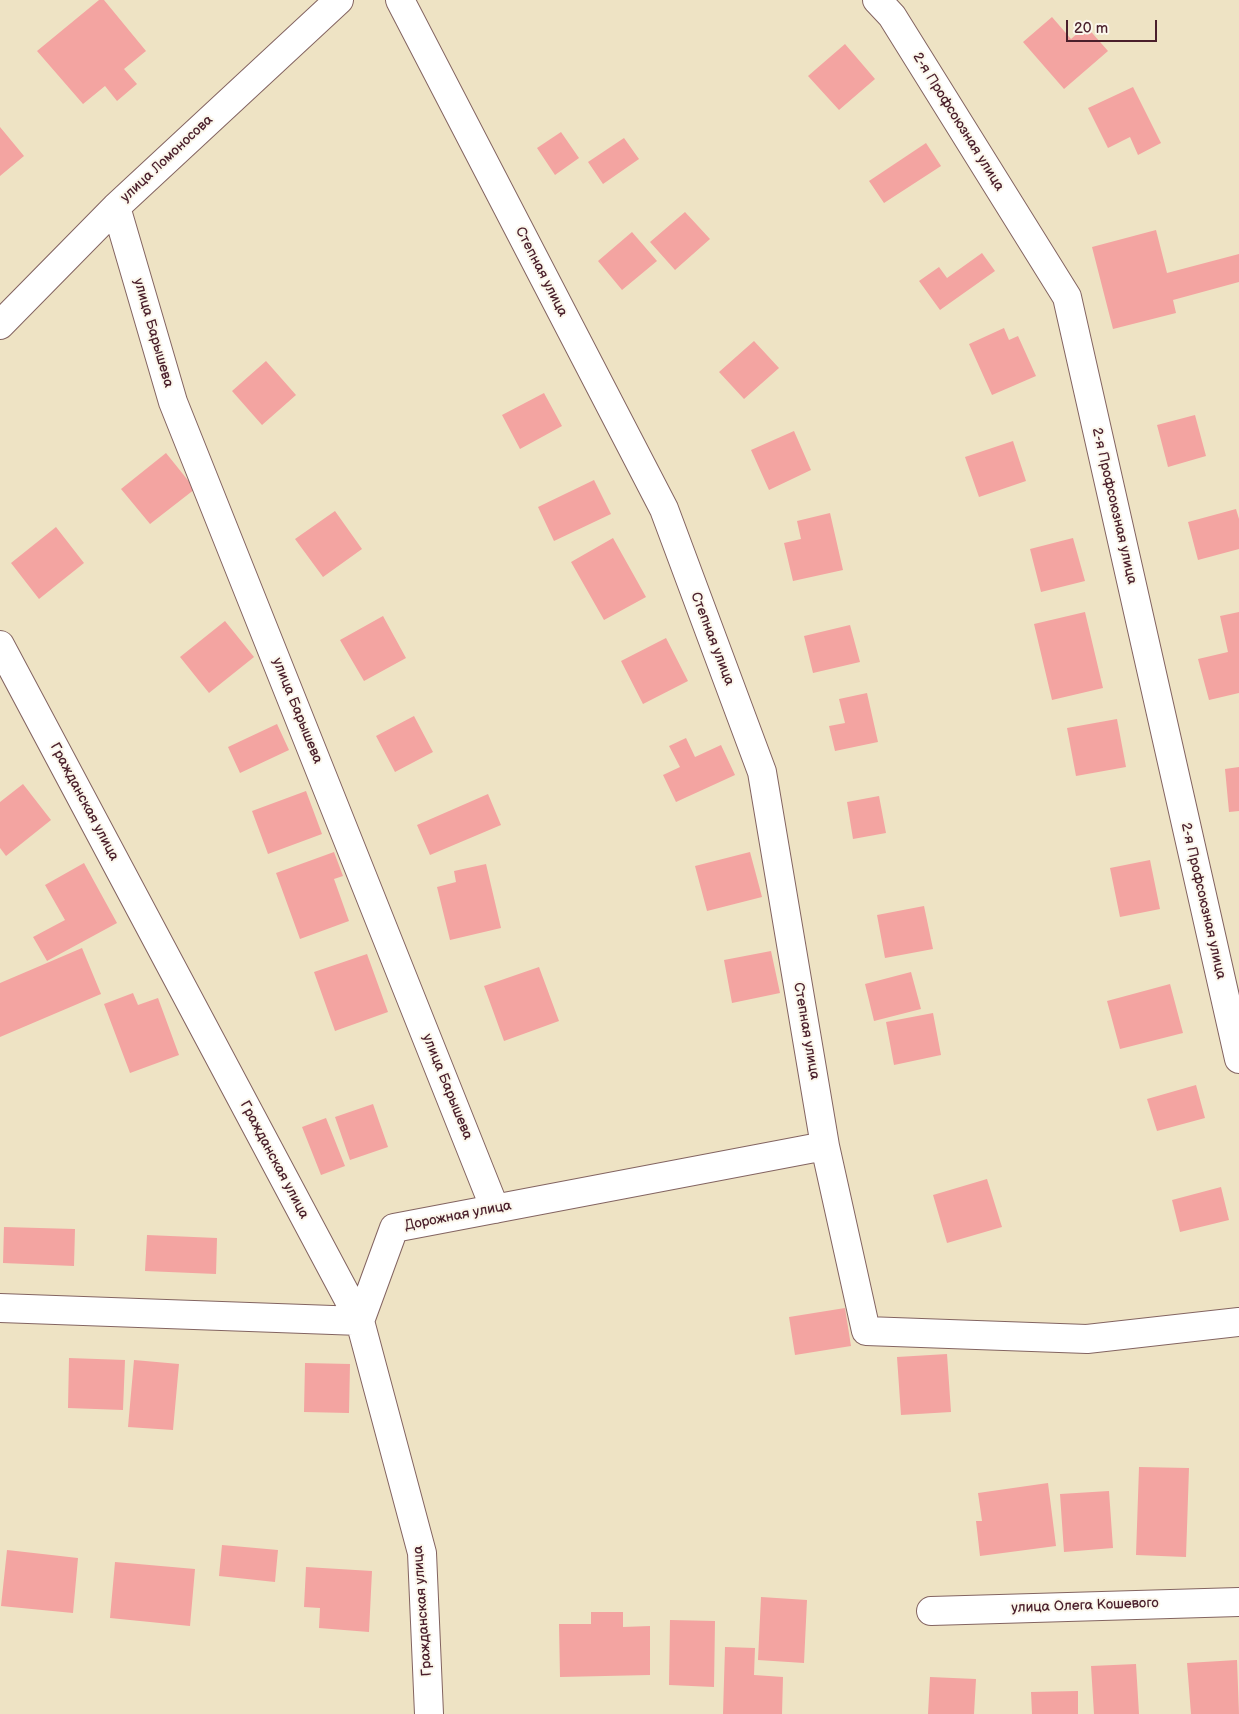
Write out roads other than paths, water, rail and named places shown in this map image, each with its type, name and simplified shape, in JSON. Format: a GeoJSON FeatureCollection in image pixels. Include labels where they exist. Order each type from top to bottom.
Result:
{"type":"FeatureCollection","features":[{"type":"Feature","properties":{"kind":"street","name":"улица Ломоносова"},"geometry":{"type":"LineString","coordinates":[[0,325],[116,207],[339,0]]}},
{"type":"Feature","properties":{"kind":"street","name":"Степная улица"},"geometry":{"type":"LineString","coordinates":[[400,0],[664,509],[762,772],[825,1146],[866,1331],[1087,1339],[1239,1322]]}},
{"type":"Feature","properties":{"kind":"street","name":"2-я Профсоюзная улица"},"geometry":{"type":"LineString","coordinates":[[877,0],[892,16],[1067,297],[1239,1059]]}},
{"type":"Feature","properties":{"kind":"street","name":"улица Барышева"},"geometry":{"type":"LineString","coordinates":[[116,207],[173,402],[495,1209]]}},
{"type":"Feature","properties":{"kind":"street","name":"Гражданская улица"},"geometry":{"type":"LineString","coordinates":[[0,645],[360,1321],[422,1553],[429,1714]]}},
{"type":"Feature","properties":{"kind":"street","name":"Дорожная улица"},"geometry":{"type":"LineString","coordinates":[[360,1321],[394,1228],[825,1146]]}},
{"type":"Feature","properties":{"kind":"street"},"geometry":{"type":"LineString","coordinates":[[0,1308],[360,1321]]}},
{"type":"Feature","properties":{"kind":"street","name":"улица Олега Кошевого"},"geometry":{"type":"LineString","coordinates":[[931,1611],[1239,1602]]}}]}
